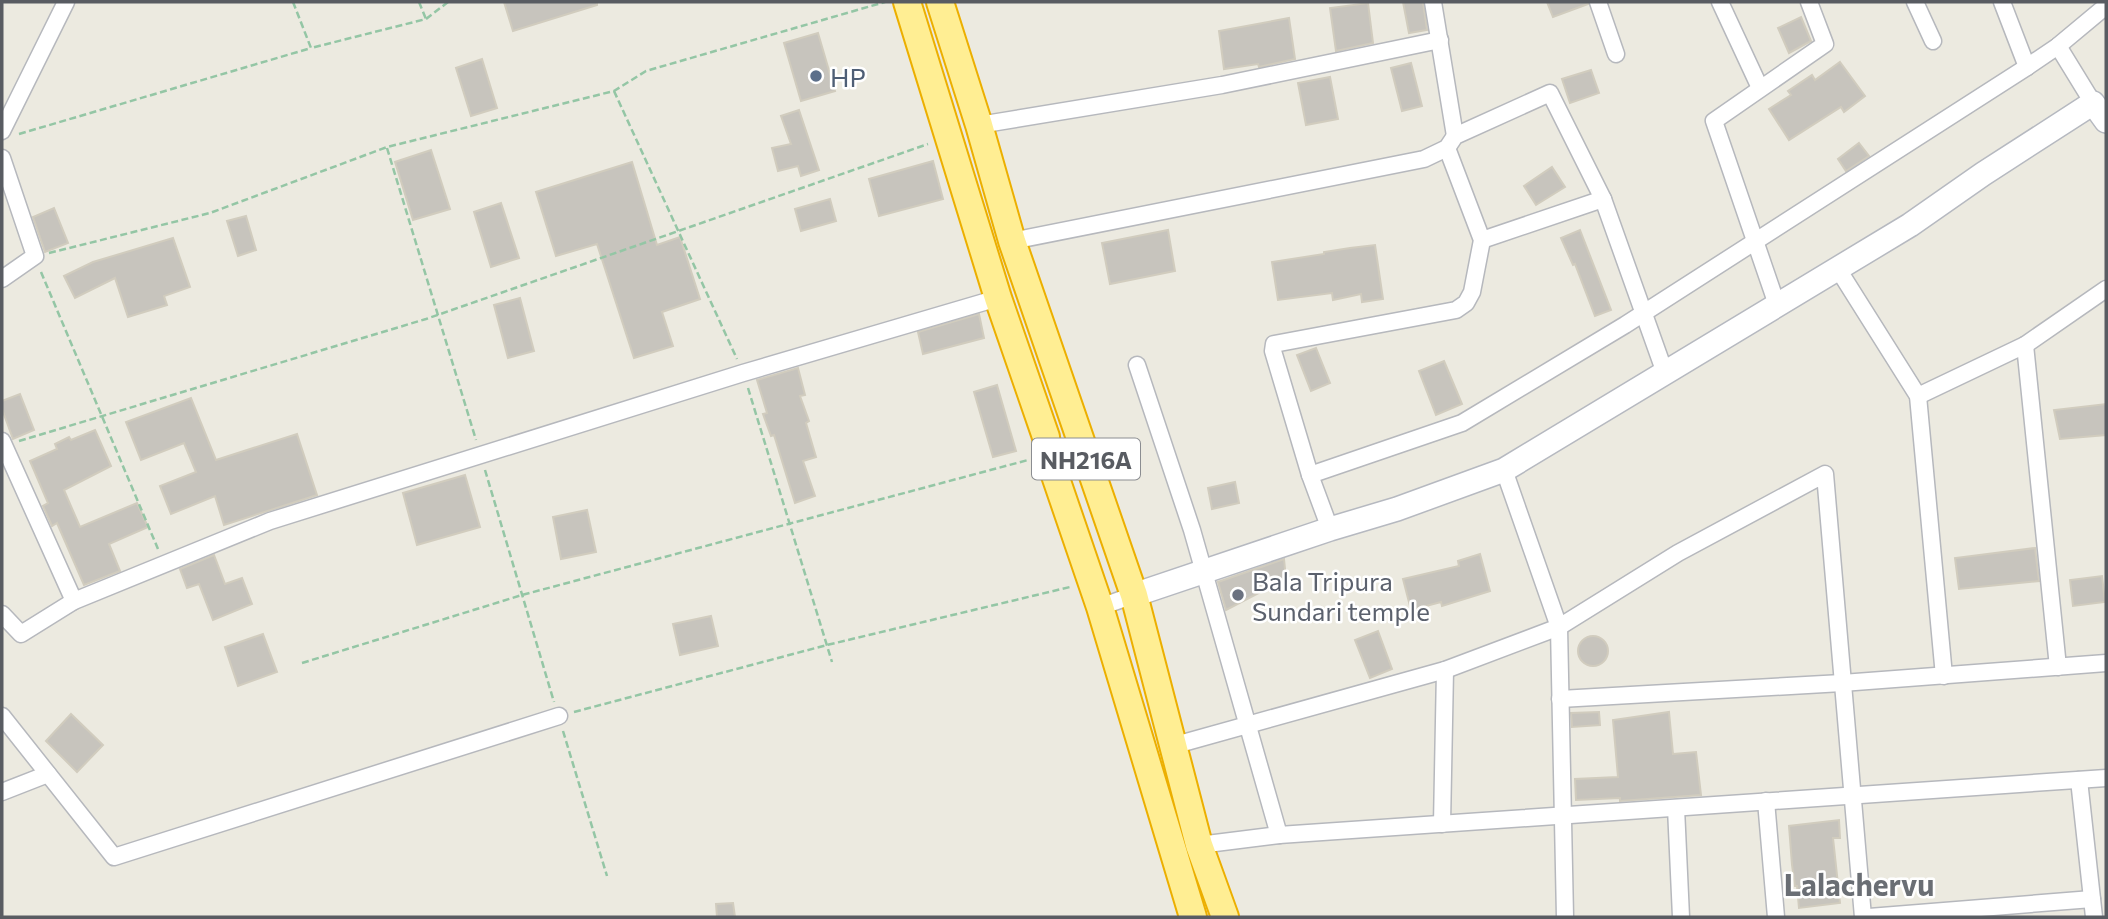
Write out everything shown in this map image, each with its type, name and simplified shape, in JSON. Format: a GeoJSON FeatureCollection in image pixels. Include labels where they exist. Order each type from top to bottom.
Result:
{"type":"FeatureCollection","features":[{"type":"Feature","properties":{"kind":"highway","name":"NH216A"},"geometry":{"type":"LineString","coordinates":[[907,2],[998,298],[1046,437],[1048,455],[1100,607],[1193,917]]}},
{"type":"Feature","properties":{"kind":"highway","name":"NH216A"},"geometry":{"type":"LineString","coordinates":[[940,2],[1013,241],[1134,595],[1199,845],[1225,917]]}},
{"type":"Feature","properties":{"kind":"main road"},"geometry":{"type":"LineString","coordinates":[[1134,595],[1397,509],[1504,470],[1910,225],[1983,174],[2100,112]]}},
{"type":"Feature","properties":{"kind":"street"},"geometry":{"type":"LineString","coordinates":[[8,134],[65,2]]}},
{"type":"Feature","properties":{"kind":"street"},"geometry":{"type":"LineString","coordinates":[[1330,529],[1310,475],[1273,351],[1275,344],[1456,310],[1466,303],[1472,292],[1482,240],[1451,142],[1433,2]]}},
{"type":"Feature","properties":{"kind":"street"},"geometry":{"type":"LineString","coordinates":[[1598,2],[1616,54]]}},
{"type":"Feature","properties":{"kind":"street"},"geometry":{"type":"LineString","coordinates":[[1720,2],[1760,88]]}},
{"type":"Feature","properties":{"kind":"street"},"geometry":{"type":"LineString","coordinates":[[1777,305],[1714,121],[1825,44],[1809,2]]}},
{"type":"Feature","properties":{"kind":"street"},"geometry":{"type":"LineString","coordinates":[[1915,2],[1933,41]]}},
{"type":"Feature","properties":{"kind":"street"},"geometry":{"type":"LineString","coordinates":[[2002,2],[2027,67]]}},
{"type":"Feature","properties":{"kind":"street"},"geometry":{"type":"LineString","coordinates":[[1310,475],[1462,423],[1755,242],[2027,67],[2058,46],[2106,6]]}},
{"type":"Feature","properties":{"kind":"street"},"geometry":{"type":"LineString","coordinates":[[979,125],[1222,85],[1440,40]]}},
{"type":"Feature","properties":{"kind":"street"},"geometry":{"type":"LineString","coordinates":[[2058,46],[2100,112]]}},
{"type":"Feature","properties":{"kind":"street"},"geometry":{"type":"LineString","coordinates":[[1013,241],[1424,159],[1451,142],[1550,93],[1604,200],[1665,373]]}},
{"type":"Feature","properties":{"kind":"street"},"geometry":{"type":"LineString","coordinates":[[2,158],[35,256],[2,279]]}},
{"type":"Feature","properties":{"kind":"street"},"geometry":{"type":"LineString","coordinates":[[1482,240],[1604,200]]}},
{"type":"Feature","properties":{"kind":"street"},"geometry":{"type":"LineString","coordinates":[[1838,268],[1918,396],[1944,676]]}},
{"type":"Feature","properties":{"kind":"street"},"geometry":{"type":"LineString","coordinates":[[1918,396],[2025,345],[2106,289]]}},
{"type":"Feature","properties":{"kind":"street"},"geometry":{"type":"LineString","coordinates":[[2,614],[21,634],[74,601],[270,521],[743,373],[998,298]]}},
{"type":"Feature","properties":{"kind":"street"},"geometry":{"type":"LineString","coordinates":[[2025,345],[2058,667]]}},
{"type":"Feature","properties":{"kind":"street"},"geometry":{"type":"LineString","coordinates":[[1137,365],[1204,572],[1279,835]]}},
{"type":"Feature","properties":{"kind":"street"},"geometry":{"type":"LineString","coordinates":[[3,444],[74,601]]}},
{"type":"Feature","properties":{"kind":"street"},"geometry":{"type":"LineString","coordinates":[[1504,470],[1559,626],[1565,917]]}},
{"type":"Feature","properties":{"kind":"street"},"geometry":{"type":"LineString","coordinates":[[1172,746],[1445,670],[1559,626],[1678,553],[1825,474],[1863,917]]}},
{"type":"Feature","properties":{"kind":"street"},"geometry":{"type":"LineString","coordinates":[[1100,607],[1134,595]]}},
{"type":"Feature","properties":{"kind":"street"},"geometry":{"type":"LineString","coordinates":[[1560,699],[1842,684],[2106,663]]}},
{"type":"Feature","properties":{"kind":"street"},"geometry":{"type":"LineString","coordinates":[[1441,824],[1445,670]]}},
{"type":"Feature","properties":{"kind":"street"},"geometry":{"type":"LineString","coordinates":[[2,716],[114,857],[559,716]]}},
{"type":"Feature","properties":{"kind":"street"},"geometry":{"type":"LineString","coordinates":[[2,792],[48,774]]}},
{"type":"Feature","properties":{"kind":"street"},"geometry":{"type":"LineString","coordinates":[[1199,845],[1279,835],[2106,778]]}},
{"type":"Feature","properties":{"kind":"street"},"geometry":{"type":"LineString","coordinates":[[2079,780],[2094,917]]}},
{"type":"Feature","properties":{"kind":"street"},"geometry":{"type":"LineString","coordinates":[[1766,801],[1776,917]]}},
{"type":"Feature","properties":{"kind":"street"},"geometry":{"type":"LineString","coordinates":[[1676,808],[1681,917]]}},
{"type":"Feature","properties":{"kind":"street"},"geometry":{"type":"LineString","coordinates":[[1868,917],[2092,900]]}},
{"type":"Feature","properties":{"kind":"path"},"geometry":{"type":"LineString","coordinates":[[293,2],[311,48]]}},
{"type":"Feature","properties":{"kind":"path"},"geometry":{"type":"LineString","coordinates":[[419,2],[426,19]]}},
{"type":"Feature","properties":{"kind":"path"},"geometry":{"type":"LineString","coordinates":[[8,134],[311,48],[426,19],[448,2]]}},
{"type":"Feature","properties":{"kind":"path"},"geometry":{"type":"LineString","coordinates":[[164,564],[35,256],[210,213],[387,147],[614,91],[646,71],[885,2]]}},
{"type":"Feature","properties":{"kind":"path"},"geometry":{"type":"LineString","coordinates":[[3,444],[438,316],[947,137]]}},
{"type":"Feature","properties":{"kind":"path"},"geometry":{"type":"LineString","coordinates":[[387,147],[607,876]]}},
{"type":"Feature","properties":{"kind":"path"},"geometry":{"type":"LineString","coordinates":[[302,663],[522,595],[1048,455]]}},
{"type":"Feature","properties":{"kind":"path"},"geometry":{"type":"LineString","coordinates":[[559,716],[827,645],[1090,582]]}},
{"type":"Feature","properties":{"kind":"building"},"geometry":{"type":"Polygon","coordinates":[[[504,2],[597,2],[597,5],[513,31],[504,2]]]}},
{"type":"Feature","properties":{"kind":"building"},"geometry":{"type":"Polygon","coordinates":[[[1403,2],[1423,2],[1427,30],[1409,33],[1403,2]]]}},
{"type":"Feature","properties":{"kind":"building"},"geometry":{"type":"Polygon","coordinates":[[[1547,2],[1588,2],[1588,4],[1553,17],[1547,2]]]}},
{"type":"Feature","properties":{"kind":"building"},"geometry":{"type":"Polygon","coordinates":[[[1368,3],[1373,43],[1336,51],[1330,8],[1368,3]]]}},
{"type":"Feature","properties":{"kind":"building"},"geometry":{"type":"Polygon","coordinates":[[[1801,17],[1811,41],[1789,53],[1778,28],[1801,17]]]}},
{"type":"Feature","properties":{"kind":"building"},"geometry":{"type":"Polygon","coordinates":[[[1289,18],[1295,59],[1259,67],[1258,64],[1224,69],[1219,31],[1289,18]]]}},
{"type":"Feature","properties":{"kind":"building"},"geometry":{"type":"Polygon","coordinates":[[[818,33],[835,91],[801,101],[784,43],[818,33]]]}},
{"type":"Feature","properties":{"kind":"building"},"geometry":{"type":"Polygon","coordinates":[[[482,59],[497,108],[471,116],[456,68],[482,59]]]}},
{"type":"Feature","properties":{"kind":"building"},"geometry":{"type":"Polygon","coordinates":[[[1840,62],[1865,96],[1844,112],[1841,107],[1789,140],[1769,109],[1791,95],[1788,91],[1812,75],[1815,80],[1840,62]]]}},
{"type":"Feature","properties":{"kind":"building"},"geometry":{"type":"Polygon","coordinates":[[[1411,63],[1422,106],[1402,111],[1391,68],[1411,63]]]}},
{"type":"Feature","properties":{"kind":"building"},"geometry":{"type":"Polygon","coordinates":[[[1591,70],[1599,93],[1570,103],[1562,79],[1591,70]]]}},
{"type":"Feature","properties":{"kind":"building"},"geometry":{"type":"Polygon","coordinates":[[[1330,77],[1338,119],[1306,125],[1298,83],[1330,77]]]}},
{"type":"Feature","properties":{"kind":"building"},"geometry":{"type":"Polygon","coordinates":[[[799,110],[819,170],[801,176],[798,166],[778,171],[772,148],[791,144],[781,116],[799,110]]]}},
{"type":"Feature","properties":{"kind":"building"},"geometry":{"type":"Polygon","coordinates":[[[1859,143],[1869,156],[1846,171],[1838,159],[1859,143]]]}},
{"type":"Feature","properties":{"kind":"building"},"geometry":{"type":"Polygon","coordinates":[[[431,150],[450,209],[413,220],[395,162],[431,150]]]}},
{"type":"Feature","properties":{"kind":"building"},"geometry":{"type":"Polygon","coordinates":[[[933,161],[943,199],[879,216],[869,179],[933,161]]]}},
{"type":"Feature","properties":{"kind":"building"},"geometry":{"type":"Polygon","coordinates":[[[632,162],[657,245],[680,237],[700,299],[662,312],[673,346],[634,358],[597,244],[556,256],[536,192],[632,162]]]}},
{"type":"Feature","properties":{"kind":"building"},"geometry":{"type":"Polygon","coordinates":[[[1552,167],[1565,187],[1536,205],[1524,186],[1552,167]]]}},
{"type":"Feature","properties":{"kind":"building"},"geometry":{"type":"Polygon","coordinates":[[[830,199],[836,221],[801,231],[795,209],[830,199]]]}},
{"type":"Feature","properties":{"kind":"building"},"geometry":{"type":"Polygon","coordinates":[[[501,203],[519,258],[491,267],[474,212],[501,203]]]}},
{"type":"Feature","properties":{"kind":"building"},"geometry":{"type":"Polygon","coordinates":[[[54,208],[68,243],[45,252],[33,217],[54,208]]]}},
{"type":"Feature","properties":{"kind":"building"},"geometry":{"type":"Polygon","coordinates":[[[246,216],[256,250],[238,256],[227,221],[246,216]]]}},
{"type":"Feature","properties":{"kind":"building"},"geometry":{"type":"Polygon","coordinates":[[[1168,230],[1175,271],[1110,284],[1102,243],[1168,230]]]}},
{"type":"Feature","properties":{"kind":"building"},"geometry":{"type":"Polygon","coordinates":[[[1580,230],[1611,310],[1595,316],[1575,264],[1573,265],[1561,238],[1580,230]]]}},
{"type":"Feature","properties":{"kind":"building"},"geometry":{"type":"Polygon","coordinates":[[[173,238],[190,287],[164,296],[167,305],[128,317],[115,278],[75,298],[64,276],[93,262],[173,238]]]}},
{"type":"Feature","properties":{"kind":"building"},"geometry":{"type":"Polygon","coordinates":[[[1375,245],[1383,299],[1362,302],[1361,294],[1333,300],[1332,293],[1278,300],[1272,262],[1375,245]]]}},
{"type":"Feature","properties":{"kind":"building"},"geometry":{"type":"Polygon","coordinates":[[[520,298],[534,351],[508,358],[494,305],[520,298]]]}},
{"type":"Feature","properties":{"kind":"building"},"geometry":{"type":"Polygon","coordinates":[[[979,314],[984,338],[923,354],[918,332],[979,314]]]}},
{"type":"Feature","properties":{"kind":"building"},"geometry":{"type":"Polygon","coordinates":[[[1316,348],[1330,383],[1311,391],[1297,355],[1316,348]]]}},
{"type":"Feature","properties":{"kind":"building"},"geometry":{"type":"Polygon","coordinates":[[[1444,361],[1462,404],[1436,415],[1419,371],[1444,361]]]}},
{"type":"Feature","properties":{"kind":"building"},"geometry":{"type":"Polygon","coordinates":[[[798,368],[805,395],[800,396],[809,421],[806,423],[816,457],[803,461],[815,496],[795,503],[774,435],[771,436],[763,414],[767,413],[757,380],[798,368]]]}},
{"type":"Feature","properties":{"kind":"building"},"geometry":{"type":"Polygon","coordinates":[[[997,385],[1016,451],[993,457],[974,392],[997,385]]]}},
{"type":"Feature","properties":{"kind":"building"},"geometry":{"type":"Polygon","coordinates":[[[20,394],[34,430],[13,439],[2,409],[2,401],[20,394]]]}},
{"type":"Feature","properties":{"kind":"building"},"geometry":{"type":"Polygon","coordinates":[[[191,398],[216,460],[297,434],[317,495],[224,525],[215,496],[171,514],[160,486],[196,472],[184,443],[141,460],[126,422],[191,398]]]}},
{"type":"Feature","properties":{"kind":"building"},"geometry":{"type":"Polygon","coordinates":[[[2106,404],[2106,435],[2060,439],[2054,410],[2106,404]]]}},
{"type":"Feature","properties":{"kind":"building"},"geometry":{"type":"Polygon","coordinates":[[[95,430],[111,466],[64,490],[80,527],[137,503],[148,527],[109,544],[120,571],[84,585],[57,523],[52,526],[43,506],[48,503],[30,461],[57,449],[55,444],[69,437],[71,440],[95,430]]]}},
{"type":"Feature","properties":{"kind":"building"},"geometry":{"type":"Polygon","coordinates":[[[465,475],[480,527],[417,545],[403,493],[465,475]]]}},
{"type":"Feature","properties":{"kind":"building"},"geometry":{"type":"Polygon","coordinates":[[[1235,482],[1239,503],[1212,509],[1208,488],[1235,482]]]}},
{"type":"Feature","properties":{"kind":"building"},"geometry":{"type":"Polygon","coordinates":[[[587,510],[596,552],[561,559],[553,517],[587,510]]]}},
{"type":"Feature","properties":{"kind":"building"},"geometry":{"type":"Polygon","coordinates":[[[2035,548],[2039,581],[1959,589],[1955,558],[2035,548]]]}},
{"type":"Feature","properties":{"kind":"building"},"geometry":{"type":"Polygon","coordinates":[[[1480,554],[1490,591],[1442,606],[1441,602],[1411,610],[1403,579],[1459,566],[1458,561],[1480,554]]]}},
{"type":"Feature","properties":{"kind":"building"},"geometry":{"type":"Polygon","coordinates":[[[214,555],[225,584],[242,578],[252,604],[213,620],[199,584],[187,588],[180,569],[214,555]]]}},
{"type":"Feature","properties":{"kind":"building","name":"Bala Tripura Sundari temple"},"geometry":{"type":"Polygon","coordinates":[[[1284,559],[1286,579],[1226,610],[1218,582],[1284,559]]]}},
{"type":"Feature","properties":{"kind":"building"},"geometry":{"type":"Polygon","coordinates":[[[2102,576],[2105,602],[2073,606],[2070,580],[2102,576]]]}},
{"type":"Feature","properties":{"kind":"building"},"geometry":{"type":"Polygon","coordinates":[[[711,616],[718,646],[680,655],[673,624],[711,616]]]}},
{"type":"Feature","properties":{"kind":"building"},"geometry":{"type":"Polygon","coordinates":[[[1378,631],[1392,669],[1370,678],[1355,640],[1378,631]]]}},
{"type":"Feature","properties":{"kind":"building"},"geometry":{"type":"Polygon","coordinates":[[[263,634],[277,672],[238,686],[225,647],[263,634]]]}},
{"type":"Feature","properties":{"kind":"building"},"geometry":{"type":"Polygon","coordinates":[[[1593,636],[1604,640],[1608,651],[1604,662],[1593,666],[1582,662],[1578,651],[1582,640],[1593,636]]]}},
{"type":"Feature","properties":{"kind":"building"},"geometry":{"type":"Polygon","coordinates":[[[1599,712],[1600,725],[1572,727],[1571,713],[1599,712]]]}},
{"type":"Feature","properties":{"kind":"building"},"geometry":{"type":"Polygon","coordinates":[[[1669,712],[1673,754],[1696,752],[1701,795],[1620,801],[1620,798],[1576,800],[1575,779],[1618,777],[1613,720],[1669,712]]]}},
{"type":"Feature","properties":{"kind":"building"},"geometry":{"type":"Polygon","coordinates":[[[71,714],[103,745],[77,772],[46,741],[71,714]]]}},
{"type":"Feature","properties":{"kind":"building"},"geometry":{"type":"Polygon","coordinates":[[[1839,820],[1840,838],[1833,838],[1840,903],[1799,908],[1789,826],[1839,820]]]}},
{"type":"Feature","properties":{"kind":"building"},"geometry":{"type":"Polygon","coordinates":[[[733,903],[735,917],[717,917],[716,904],[733,903]]]}},
{"type":"Feature","properties":{"kind":"place","name":"HP"},"geometry":{"type":"Point","coordinates":[816,76]}},
{"type":"Feature","properties":{"kind":"place","name":"Bala Tripura Sundari temple"},"geometry":{"type":"Point","coordinates":[1238,595]}},
{"type":"Feature","properties":{"kind":"district","name":"Lalachervu"},"geometry":{"type":"Point","coordinates":[1859,883]}}]}
